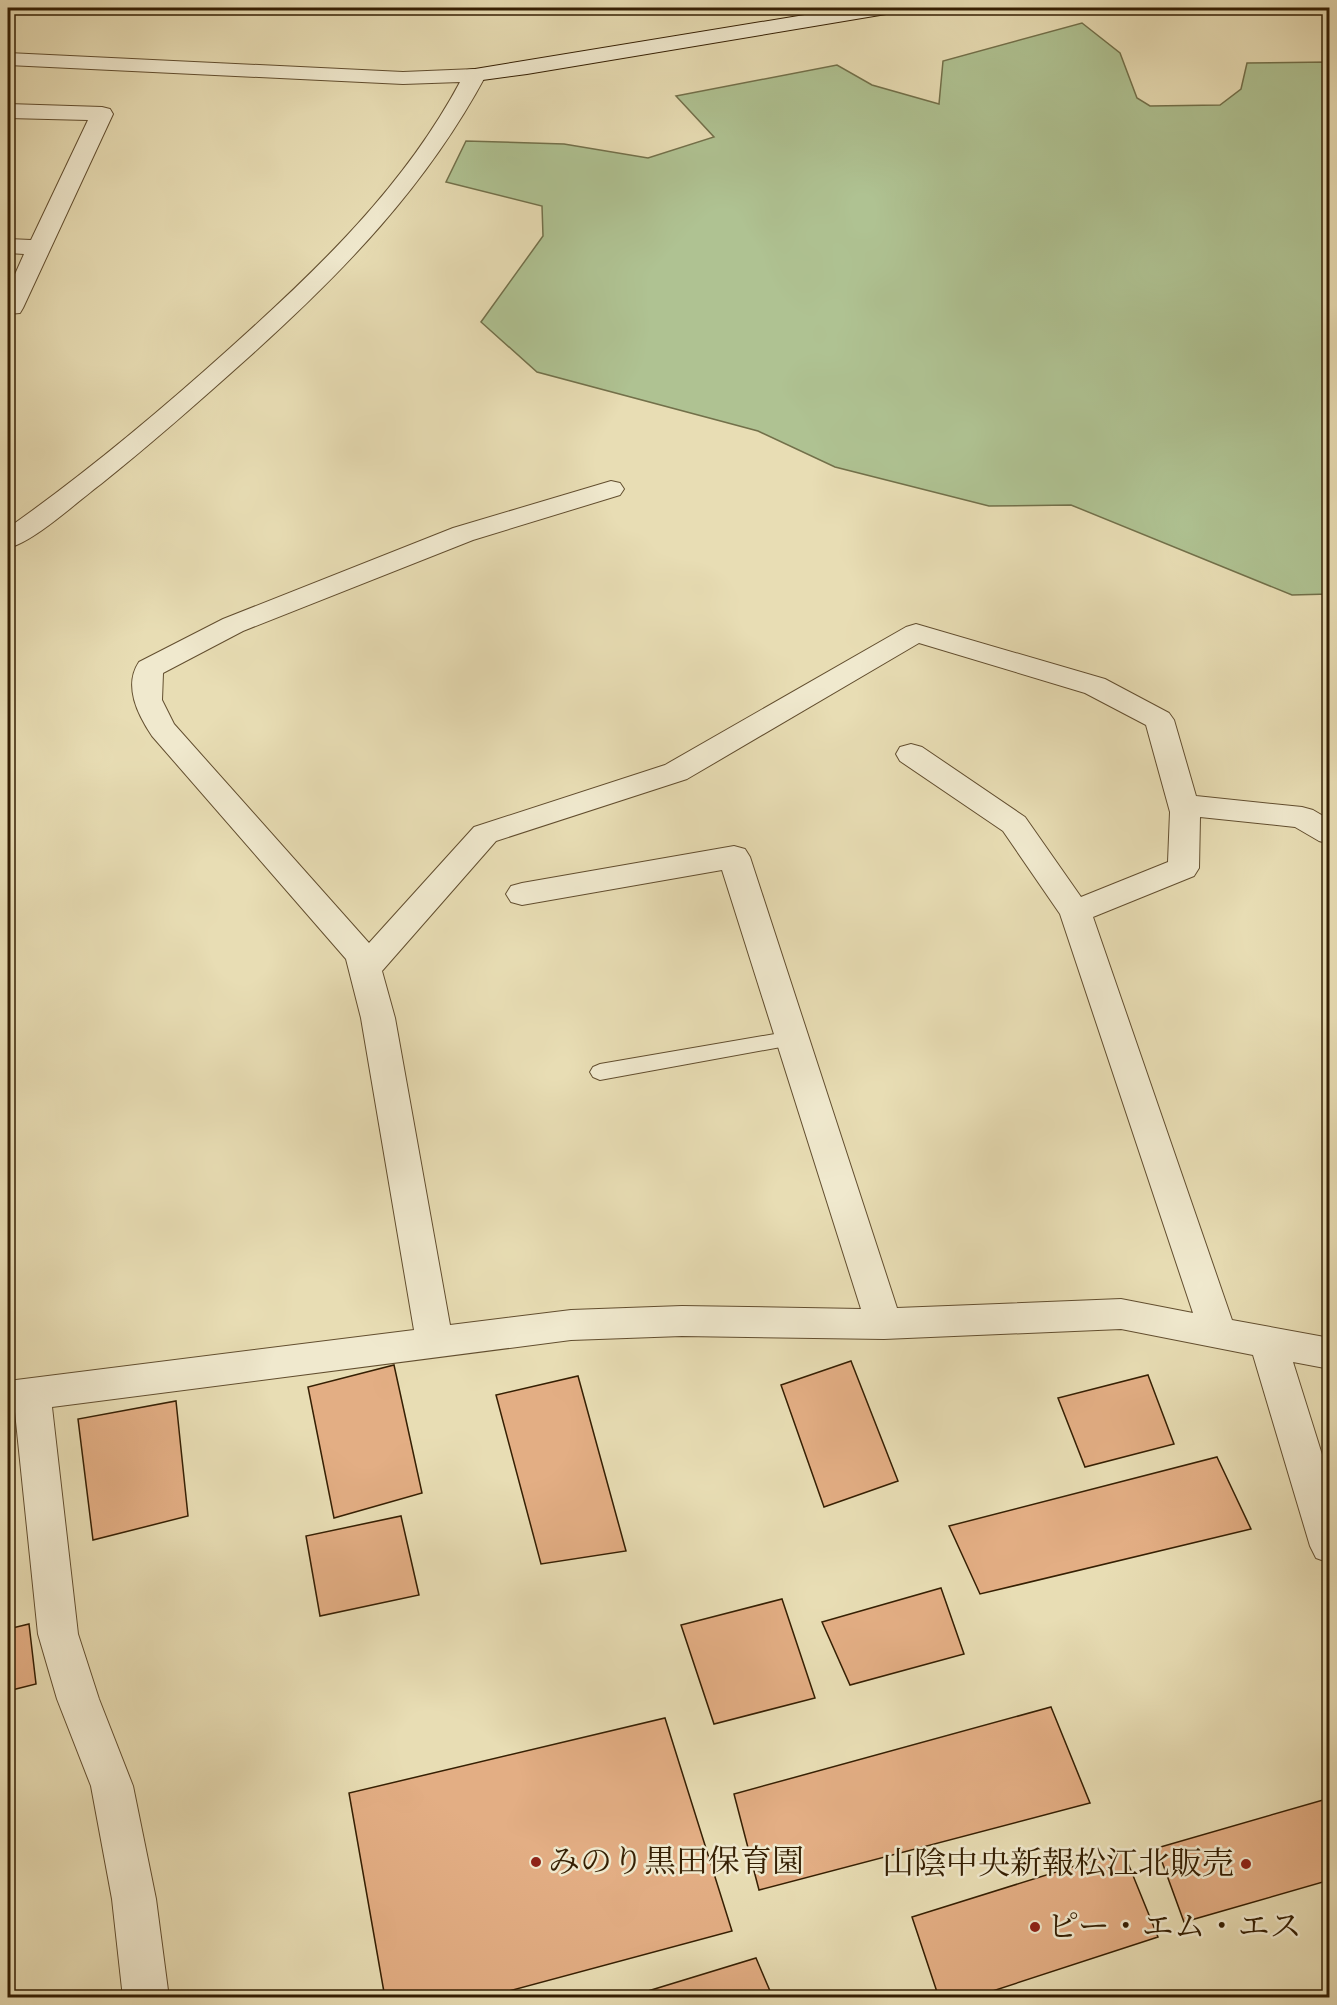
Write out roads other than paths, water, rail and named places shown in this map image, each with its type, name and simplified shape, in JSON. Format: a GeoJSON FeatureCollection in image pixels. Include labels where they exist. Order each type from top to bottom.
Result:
{"type":"FeatureCollection","features":[{"type":"Feature","properties":{"kind":"street"},"geometry":{"type":"LineString","coordinates":[[8,59],[404,78],[475,75],[591,58],[811,18],[886,8]]}},
{"type":"Feature","properties":{"kind":"street"},"geometry":{"type":"LineString","coordinates":[[8,540],[42,517],[182,405],[332,267],[407,182],[461,104],[475,75]]}},
{"type":"Feature","properties":{"kind":"street"},"geometry":{"type":"LineString","coordinates":[[8,111],[102,114],[11,308]]}},
{"type":"Feature","properties":{"kind":"street"},"geometry":{"type":"LineString","coordinates":[[8,246],[39,248]]}},
{"type":"Feature","properties":{"kind":"street"},"geometry":{"type":"LineString","coordinates":[[434,1341],[378,1018],[361,956],[162,729],[147,699],[149,669],[233,625],[452,539],[611,489]]}},
{"type":"Feature","properties":{"kind":"street"},"geometry":{"type":"LineString","coordinates":[[365,969],[485,834],[676,772],[916,633],[1095,686],[1159,720],[1185,812],[1183,868],[1075,912]]}},
{"type":"Feature","properties":{"kind":"street"},"geometry":{"type":"LineString","coordinates":[[911,754],[1014,824],[1075,912],[1218,1332]]}},
{"type":"Feature","properties":{"kind":"street"},"geometry":{"type":"LineString","coordinates":[[1183,805],[1302,817],[1329,834]]}},
{"type":"Feature","properties":{"kind":"street"},"geometry":{"type":"LineString","coordinates":[[522,894],[734,857],[884,1324]]}},
{"type":"Feature","properties":{"kind":"street"},"geometry":{"type":"LineString","coordinates":[[146,1998],[134,1899],[112,1786],[78,1699],[58,1634],[20,1395],[434,1341],[582,1325],[682,1321],[884,1324],[1121,1314],[1329,1354]]}},
{"type":"Feature","properties":{"kind":"street"},"geometry":{"type":"LineString","coordinates":[[1268,1341],[1329,1546]]}},
{"type":"Feature","properties":{"kind":"lane"},"geometry":{"type":"LineString","coordinates":[[600,1072],[792,1038]]}},
{"type":"Feature","properties":{"kind":"place","name":"みのり黒田保育園"},"geometry":{"type":"Point","coordinates":[536,1862]}},
{"type":"Feature","properties":{"kind":"place","name":"山陰中央新報松江北販売"},"geometry":{"type":"Point","coordinates":[1246,1864]}},
{"type":"Feature","properties":{"kind":"place","name":"ピー・エム・エス"},"geometry":{"type":"Point","coordinates":[1035,1927]}}]}
